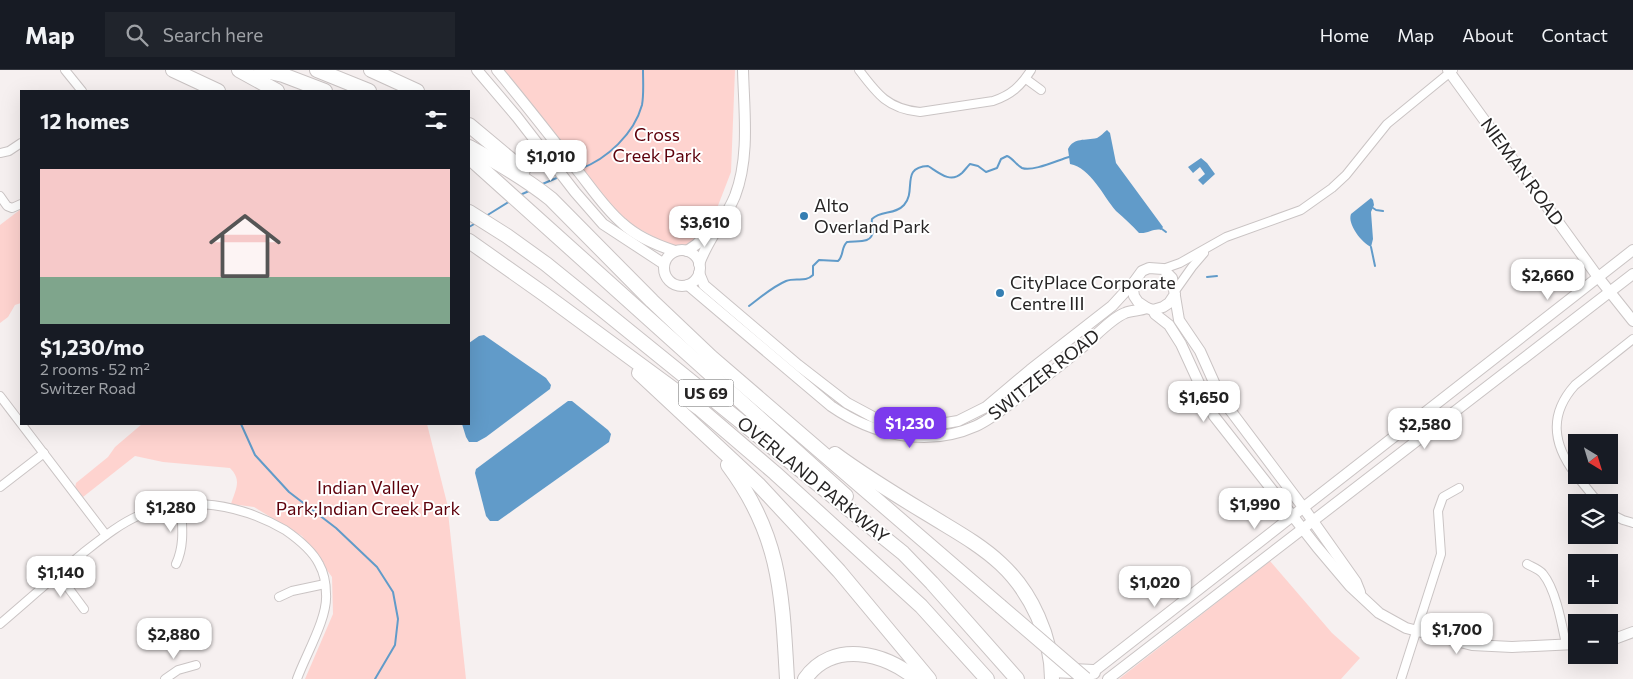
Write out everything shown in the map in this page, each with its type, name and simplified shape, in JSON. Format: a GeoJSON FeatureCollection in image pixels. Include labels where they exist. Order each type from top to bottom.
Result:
{"type":"FeatureCollection","features":[{"type":"Feature","properties":{"kind":"highway"},"geometry":{"type":"LineString","coordinates":[[173,70],[216,90]]}},
{"type":"Feature","properties":{"kind":"highway"},"geometry":{"type":"LineString","coordinates":[[239,70],[275,90]]}},
{"type":"Feature","properties":{"kind":"highway"},"geometry":{"type":"LineString","coordinates":[[261,70],[283,75],[321,90]]}},
{"type":"Feature","properties":{"kind":"highway"},"geometry":{"type":"LineString","coordinates":[[317,70],[367,90]]}},
{"type":"Feature","properties":{"kind":"highway"},"geometry":{"type":"LineString","coordinates":[[371,70],[415,90]]}},
{"type":"Feature","properties":{"kind":"highway"},"geometry":{"type":"LineString","coordinates":[[470,126],[525,176]]}},
{"type":"Feature","properties":{"kind":"highway"},"geometry":{"type":"LineString","coordinates":[[470,148],[533,179],[541,191],[681,329],[1000,606],[1087,677]]}},
{"type":"Feature","properties":{"kind":"highway"},"geometry":{"type":"LineString","coordinates":[[470,158],[864,512],[903,553]]}},
{"type":"Feature","properties":{"kind":"highway","name":"OVERLAND PARKWAY"},"geometry":{"type":"LineString","coordinates":[[470,213],[546,264],[903,553],[1017,679]]}},
{"type":"Feature","properties":{"kind":"highway","name":"OVERLAND PARKWAY"},"geometry":{"type":"LineString","coordinates":[[470,241],[589,326],[698,408],[775,473],[922,606],[984,676]]}},
{"type":"Feature","properties":{"kind":"highway"},"geometry":{"type":"LineString","coordinates":[[589,326],[758,484],[839,571],[929,679]]}},
{"type":"Feature","properties":{"kind":"highway"},"geometry":{"type":"LineString","coordinates":[[797,431],[812,436],[866,476],[973,542],[1000,563],[1018,582],[1032,603],[1046,639],[1052,675],[1087,677]]}},
{"type":"Feature","properties":{"kind":"highway"},"geometry":{"type":"LineString","coordinates":[[708,437],[741,482],[759,516],[771,547],[782,597],[787,679]]}},
{"type":"Feature","properties":{"kind":"highway"},"geometry":{"type":"LineString","coordinates":[[805,679],[816,667],[842,654],[875,657],[893,663],[916,679]]}},
{"type":"Feature","properties":{"kind":"main road","name":"SWITZER ROAD"},"geometry":{"type":"LineString","coordinates":[[477,70],[603,224],[664,264],[665,275],[672,283],[682,286],[688,285],[831,406],[865,426],[884,433],[896,435],[928,431],[960,432],[992,417],[1124,313],[1150,309]]}},
{"type":"Feature","properties":{"kind":"main road"},"geometry":{"type":"LineString","coordinates":[[497,70],[591,188],[622,223],[640,237],[660,247],[676,251],[688,251],[721,224]]}},
{"type":"Feature","properties":{"kind":"main road"},"geometry":{"type":"LineString","coordinates":[[688,285],[693,282],[704,250],[721,224],[735,195],[742,164],[743,70]]}},
{"type":"Feature","properties":{"kind":"main road","name":"NIEMAN ROAD"},"geometry":{"type":"LineString","coordinates":[[1450,71],[1598,277],[1633,321]]}},
{"type":"Feature","properties":{"kind":"main road"},"geometry":{"type":"LineString","coordinates":[[1087,677],[1633,250]]}},
{"type":"Feature","properties":{"kind":"main road"},"geometry":{"type":"LineString","coordinates":[[664,264],[666,258],[676,251]]}},
{"type":"Feature","properties":{"kind":"main road","name":"SWITZER ROAD"},"geometry":{"type":"LineString","coordinates":[[688,251],[697,258],[704,285],[798,365],[847,403],[866,414],[928,431],[958,422],[986,407],[1112,306],[1134,282]]}},
{"type":"Feature","properties":{"kind":"main road"},"geometry":{"type":"LineString","coordinates":[[1333,558],[1292,516],[1211,410],[1181,344],[1169,325],[1150,309],[1138,302],[1134,296],[1134,282],[1142,271],[1149,268],[1162,269],[1172,278],[1179,320],[1200,351],[1224,403],[1313,521],[1350,586],[1369,605],[1387,619],[1416,631],[1461,643],[1493,647],[1568,644]]}},
{"type":"Feature","properties":{"kind":"main road"},"geometry":{"type":"LineString","coordinates":[[1108,679],[1633,274]]}},
{"type":"Feature","properties":{"kind":"main road"},"geometry":{"type":"LineString","coordinates":[[1150,309],[1163,307],[1169,303],[1175,292]]}},
{"type":"Feature","properties":{"kind":"main road"},"geometry":{"type":"LineString","coordinates":[[1071,337],[1081,348]]}},
{"type":"Feature","properties":{"kind":"main road"},"geometry":{"type":"LineString","coordinates":[[791,373],[798,365]]}},
{"type":"Feature","properties":{"kind":"main road"},"geometry":{"type":"LineString","coordinates":[[1211,410],[1224,403]]}},
{"type":"Feature","properties":{"kind":"main road"},"geometry":{"type":"LineString","coordinates":[[1618,639],[1633,632]]}},
{"type":"Feature","properties":{"kind":"street"},"geometry":{"type":"LineString","coordinates":[[65,70],[81,90]]}},
{"type":"Feature","properties":{"kind":"street"},"geometry":{"type":"LineString","coordinates":[[859,70],[876,92],[891,104],[910,111],[920,112],[992,101],[1010,94],[1019,87],[1032,70]]}},
{"type":"Feature","properties":{"kind":"street"},"geometry":{"type":"LineString","coordinates":[[1162,269],[1176,265],[1226,237],[1301,210],[1346,175],[1387,124],[1450,71]]}},
{"type":"Feature","properties":{"kind":"street"},"geometry":{"type":"LineString","coordinates":[[1026,79],[1041,90]]}},
{"type":"Feature","properties":{"kind":"street"},"geometry":{"type":"LineString","coordinates":[[0,153],[20,144]]}},
{"type":"Feature","properties":{"kind":"street"},"geometry":{"type":"LineString","coordinates":[[0,196],[7,206],[12,208],[20,204]]}},
{"type":"Feature","properties":{"kind":"street"},"geometry":{"type":"LineString","coordinates":[[1175,292],[1192,267],[1209,248]]}},
{"type":"Feature","properties":{"kind":"street"},"geometry":{"type":"LineString","coordinates":[[1568,463],[1558,442],[1556,430],[1560,408],[1568,392],[1633,339]]}},
{"type":"Feature","properties":{"kind":"street"},"geometry":{"type":"LineString","coordinates":[[0,396],[20,422]]}},
{"type":"Feature","properties":{"kind":"street"},"geometry":{"type":"LineString","coordinates":[[22,425],[106,535]]}},
{"type":"Feature","properties":{"kind":"street"},"geometry":{"type":"LineString","coordinates":[[0,487],[44,453]]}},
{"type":"Feature","properties":{"kind":"street"},"geometry":{"type":"LineString","coordinates":[[1583,484],[1591,494]]}},
{"type":"Feature","properties":{"kind":"street"},"geometry":{"type":"LineString","coordinates":[[1401,679],[1441,554],[1438,511],[1443,497],[1459,488]]}},
{"type":"Feature","properties":{"kind":"street"},"geometry":{"type":"LineString","coordinates":[[0,624],[106,535],[140,515],[165,507],[181,505],[203,504],[236,509],[254,514],[304,544],[322,569],[326,595],[324,612],[297,679]]}},
{"type":"Feature","properties":{"kind":"street"},"geometry":{"type":"LineString","coordinates":[[176,564],[182,542],[181,505]]}},
{"type":"Feature","properties":{"kind":"street"},"geometry":{"type":"LineString","coordinates":[[1618,518],[1633,523]]}},
{"type":"Feature","properties":{"kind":"street"},"geometry":{"type":"LineString","coordinates":[[1527,564],[1544,574],[1568,636]]}},
{"type":"Feature","properties":{"kind":"street"},"geometry":{"type":"LineString","coordinates":[[58,574],[84,609]]}},
{"type":"Feature","properties":{"kind":"street"},"geometry":{"type":"LineString","coordinates":[[279,597],[292,591],[325,584]]}},
{"type":"Feature","properties":{"kind":"street"},"geometry":{"type":"LineString","coordinates":[[165,679],[178,670],[196,666]]}},
{"type":"Feature","properties":{"kind":"green space","name":"Cross Creek Park"},"geometry":{"type":"Polygon","coordinates":[[[504,70],[735,70],[731,172],[714,216],[688,247],[669,245],[621,219],[504,70]]]}},
{"type":"Feature","properties":{"kind":"green space"},"geometry":{"type":"Polygon","coordinates":[[[20,210],[20,303],[15,305],[8,317],[0,323],[0,225],[20,210]]]}},
{"type":"Feature","properties":{"kind":"green space","name":"Indian Valley Park;Indian Creek Park"},"geometry":{"type":"Polygon","coordinates":[[[141,425],[427,425],[447,503],[466,679],[305,679],[333,614],[332,577],[302,536],[254,507],[231,504],[237,481],[234,472],[230,468],[163,462],[135,456],[83,497],[75,488],[76,483],[108,457],[115,447],[141,425]]]}},
{"type":"Feature","properties":{"kind":"green space"},"geometry":{"type":"Polygon","coordinates":[[[1270,561],[1332,633],[1360,658],[1341,679],[1119,679],[1270,561]]]}},
{"type":"Feature","properties":{"kind":"water"},"geometry":{"type":"Polygon","coordinates":[[[1107,130],[1110,133],[1116,163],[1163,227],[1161,230],[1139,233],[1116,211],[1096,183],[1084,171],[1070,164],[1068,149],[1070,145],[1077,141],[1097,138],[1107,130]]]}},
{"type":"Feature","properties":{"kind":"water"},"geometry":{"type":"Polygon","coordinates":[[[1201,158],[1215,174],[1203,185],[1198,180],[1205,174],[1200,167],[1193,173],[1188,167],[1201,158]]]}},
{"type":"Feature","properties":{"kind":"water"},"geometry":{"type":"Polygon","coordinates":[[[1371,198],[1374,205],[1371,212],[1373,239],[1371,247],[1356,233],[1350,218],[1351,214],[1371,198]]]}},
{"type":"Feature","properties":{"kind":"water"},"geometry":{"type":"Polygon","coordinates":[[[484,335],[546,378],[551,385],[550,389],[486,437],[477,442],[469,442],[462,425],[470,425],[470,342],[484,335]]]}},
{"type":"Feature","properties":{"kind":"water"},"geometry":{"type":"Polygon","coordinates":[[[568,401],[572,401],[608,430],[611,434],[609,442],[498,521],[490,521],[486,516],[475,473],[476,469],[568,401]]]}},
{"type":"Feature","properties":{"kind":"waterway"},"geometry":{"type":"LineString","coordinates":[[580,169],[590,165],[609,152],[633,126],[642,105],[643,70]]}},
{"type":"Feature","properties":{"kind":"waterway"},"geometry":{"type":"LineString","coordinates":[[749,306],[771,289],[786,281],[810,277],[813,275],[813,266],[819,260],[838,261],[847,242],[863,241],[870,238],[873,231],[872,219],[904,205],[908,199],[912,175],[919,167],[928,166],[944,176],[953,177],[962,173],[970,164],[978,166],[986,172],[997,168],[1001,159],[1007,156],[1020,167],[1027,169],[1069,157]]}},
{"type":"Feature","properties":{"kind":"waterway"},"geometry":{"type":"LineString","coordinates":[[540,185],[559,177]]}},
{"type":"Feature","properties":{"kind":"waterway"},"geometry":{"type":"LineString","coordinates":[[520,195],[529,191]]}},
{"type":"Feature","properties":{"kind":"waterway"},"geometry":{"type":"LineString","coordinates":[[486,216],[510,201]]}},
{"type":"Feature","properties":{"kind":"waterway"},"geometry":{"type":"LineString","coordinates":[[1373,208],[1383,211]]}},
{"type":"Feature","properties":{"kind":"waterway"},"geometry":{"type":"LineString","coordinates":[[470,226],[476,223]]}},
{"type":"Feature","properties":{"kind":"waterway"},"geometry":{"type":"LineString","coordinates":[[1162,229],[1166,232]]}},
{"type":"Feature","properties":{"kind":"waterway"},"geometry":{"type":"LineString","coordinates":[[1371,247],[1375,266]]}},
{"type":"Feature","properties":{"kind":"waterway"},"geometry":{"type":"LineString","coordinates":[[1207,277],[1217,276]]}},
{"type":"Feature","properties":{"kind":"waterway"},"geometry":{"type":"LineString","coordinates":[[241,425],[255,455],[289,492],[336,528],[377,567],[393,592],[398,619],[395,645],[375,679]]}},
{"type":"Feature","properties":{"kind":"place","name":"Alto Overland Park"},"geometry":{"type":"Point","coordinates":[804,216]}},
{"type":"Feature","properties":{"kind":"place","name":"CityPlace Corporate Centre III"},"geometry":{"type":"Point","coordinates":[1000,293]}}]}
